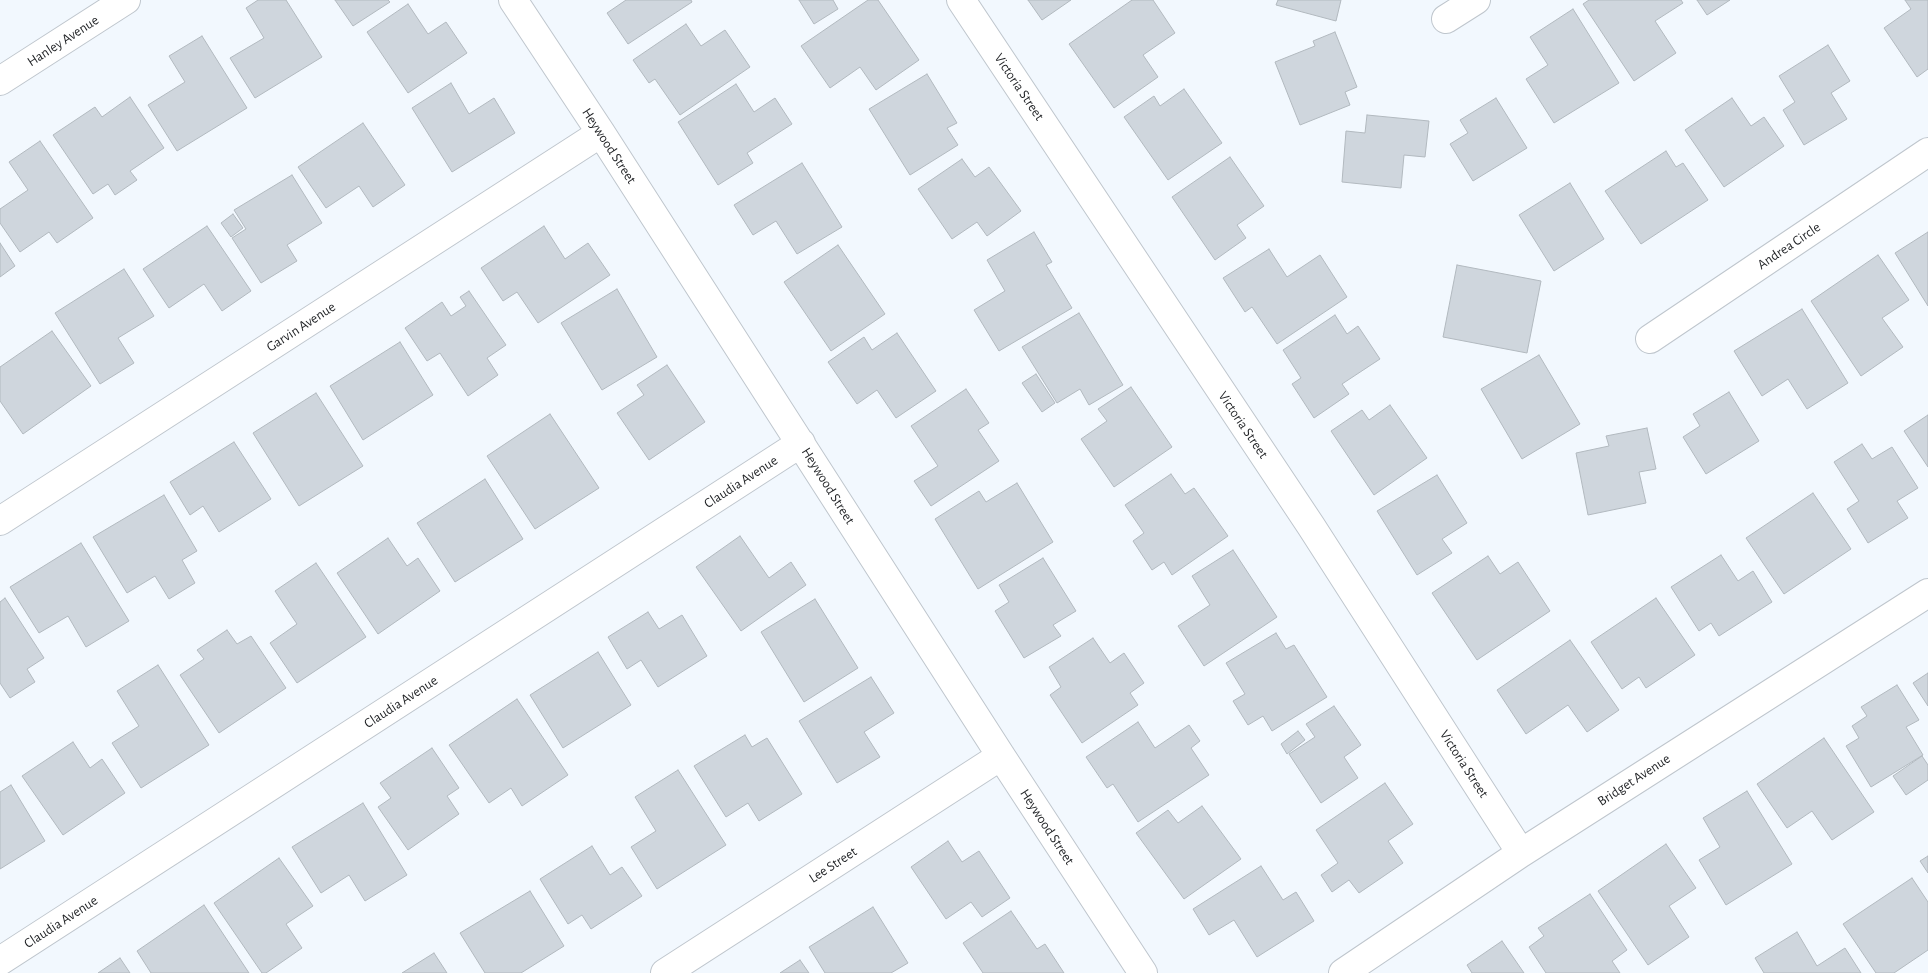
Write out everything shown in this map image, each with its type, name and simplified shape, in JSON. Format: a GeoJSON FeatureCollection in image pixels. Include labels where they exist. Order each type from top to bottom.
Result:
{"type":"FeatureCollection","features":[{"type":"Feature","properties":{"kind":"street","name":"Hanley Avenue"},"geometry":{"type":"LineString","coordinates":[[0,81],[126,0]]}},
{"type":"Feature","properties":{"kind":"street","name":"Heywood Street"},"geometry":{"type":"LineString","coordinates":[[513,0],[802,443],[1000,756],[1142,973]]}},
{"type":"Feature","properties":{"kind":"street","name":"Victoria Street"},"geometry":{"type":"LineString","coordinates":[[961,0],[1305,518],[1521,853]]}},
{"type":"Feature","properties":{"kind":"street"},"geometry":{"type":"LineString","coordinates":[[1446,19],[1476,0]]}},
{"type":"Feature","properties":{"kind":"street","name":"Garvin Avenue"},"geometry":{"type":"LineString","coordinates":[[0,521],[601,133]]}},
{"type":"Feature","properties":{"kind":"street","name":"Andrea Circle"},"geometry":{"type":"LineString","coordinates":[[1650,339],[1928,152]]}},
{"type":"Feature","properties":{"kind":"street","name":"Claudia Avenue"},"geometry":{"type":"LineString","coordinates":[[0,961],[802,443]]}},
{"type":"Feature","properties":{"kind":"street","name":"Bridget Avenue"},"geometry":{"type":"LineString","coordinates":[[1343,973],[1521,853],[1928,592]]}},
{"type":"Feature","properties":{"kind":"street","name":"Lee Street"},"geometry":{"type":"LineString","coordinates":[[664,973],[1000,756]]}},
{"type":"Feature","properties":{"kind":"building"},"geometry":{"type":"Polygon","coordinates":[[[258,0],[286,0],[322,57],[255,98],[230,58],[264,38],[246,8],[258,0]]]}},
{"type":"Feature","properties":{"kind":"building"},"geometry":{"type":"Polygon","coordinates":[[[335,0],[388,0],[390,2],[353,26],[335,0]]]}},
{"type":"Feature","properties":{"kind":"building"},"geometry":{"type":"Polygon","coordinates":[[[626,0],[691,0],[692,2],[628,44],[607,13],[626,0]]]}},
{"type":"Feature","properties":{"kind":"building"},"geometry":{"type":"Polygon","coordinates":[[[799,0],[833,0],[838,9],[814,24],[799,0]]]}},
{"type":"Feature","properties":{"kind":"building"},"geometry":{"type":"Polygon","coordinates":[[[868,0],[878,0],[919,60],[876,90],[860,67],[830,88],[801,46],[868,0]]]}},
{"type":"Feature","properties":{"kind":"building"},"geometry":{"type":"Polygon","coordinates":[[[1028,0],[1071,0],[1042,20],[1028,0]]]}},
{"type":"Feature","properties":{"kind":"building"},"geometry":{"type":"Polygon","coordinates":[[[1132,0],[1153,0],[1175,33],[1143,55],[1158,77],[1114,108],[1069,44],[1132,0]]]}},
{"type":"Feature","properties":{"kind":"building"},"geometry":{"type":"Polygon","coordinates":[[[1278,0],[1341,0],[1336,21],[1276,5],[1278,0]]]}},
{"type":"Feature","properties":{"kind":"building"},"geometry":{"type":"Polygon","coordinates":[[[1589,0],[1681,0],[1683,3],[1655,21],[1676,53],[1634,81],[1583,4],[1589,0]]]}},
{"type":"Feature","properties":{"kind":"building"},"geometry":{"type":"Polygon","coordinates":[[[1697,0],[1730,0],[1707,15],[1697,0]]]}},
{"type":"Feature","properties":{"kind":"building"},"geometry":{"type":"Polygon","coordinates":[[[1905,0],[1928,0],[1928,69],[1917,77],[1884,28],[1911,9],[1905,0]]]}},
{"type":"Feature","properties":{"kind":"building"},"geometry":{"type":"Polygon","coordinates":[[[408,4],[428,34],[446,22],[467,53],[408,93],[367,32],[408,4]]]}},
{"type":"Feature","properties":{"kind":"building"},"geometry":{"type":"Polygon","coordinates":[[[1573,9],[1619,83],[1554,123],[1526,79],[1548,65],[1530,37],[1573,9]]]}},
{"type":"Feature","properties":{"kind":"building"},"geometry":{"type":"Polygon","coordinates":[[[686,24],[701,46],[725,30],[750,67],[680,115],[655,79],[649,83],[633,60],[686,24]]]}},
{"type":"Feature","properties":{"kind":"building"},"geometry":{"type":"Polygon","coordinates":[[[1335,32],[1357,87],[1345,92],[1350,105],[1300,125],[1275,62],[1315,46],[1313,41],[1335,32]]]}},
{"type":"Feature","properties":{"kind":"building"},"geometry":{"type":"Polygon","coordinates":[[[202,36],[247,108],[177,151],[148,105],[185,82],[169,56],[202,36]]]}},
{"type":"Feature","properties":{"kind":"building"},"geometry":{"type":"Polygon","coordinates":[[[1828,45],[1850,81],[1831,93],[1847,119],[1804,145],[1783,110],[1795,102],[1779,76],[1828,45]]]}},
{"type":"Feature","properties":{"kind":"building"},"geometry":{"type":"Polygon","coordinates":[[[927,74],[957,123],[947,128],[958,145],[910,175],[869,109],[927,74]]]}},
{"type":"Feature","properties":{"kind":"building"},"geometry":{"type":"Polygon","coordinates":[[[451,83],[469,114],[494,98],[515,133],[452,172],[412,108],[451,83]]]}},
{"type":"Feature","properties":{"kind":"building"},"geometry":{"type":"Polygon","coordinates":[[[736,84],[754,112],[775,98],[792,124],[747,153],[753,163],[718,185],[678,122],[736,84]]]}},
{"type":"Feature","properties":{"kind":"building"},"geometry":{"type":"Polygon","coordinates":[[[1184,89],[1222,143],[1168,180],[1124,117],[1154,96],[1160,106],[1184,89]]]}},
{"type":"Feature","properties":{"kind":"building"},"geometry":{"type":"Polygon","coordinates":[[[130,97],[164,148],[130,171],[137,180],[115,195],[108,184],[93,194],[53,135],[95,107],[102,117],[130,97]]]}},
{"type":"Feature","properties":{"kind":"building"},"geometry":{"type":"Polygon","coordinates":[[[1496,98],[1527,148],[1473,181],[1450,144],[1468,133],[1460,120],[1496,98]]]}},
{"type":"Feature","properties":{"kind":"building"},"geometry":{"type":"Polygon","coordinates":[[[1732,98],[1751,126],[1764,117],[1784,146],[1724,187],[1685,130],[1732,98]]]}},
{"type":"Feature","properties":{"kind":"building"},"geometry":{"type":"Polygon","coordinates":[[[1367,115],[1429,121],[1425,157],[1404,155],[1401,188],[1342,182],[1346,131],[1365,133],[1367,115]]]}},
{"type":"Feature","properties":{"kind":"building"},"geometry":{"type":"Polygon","coordinates":[[[363,123],[405,185],[373,207],[359,186],[326,208],[298,167],[363,123]]]}},
{"type":"Feature","properties":{"kind":"building"},"geometry":{"type":"Polygon","coordinates":[[[40,141],[93,218],[57,243],[49,232],[20,252],[0,223],[0,209],[28,190],[9,162],[40,141]]]}},
{"type":"Feature","properties":{"kind":"building"},"geometry":{"type":"Polygon","coordinates":[[[1666,151],[1676,167],[1683,163],[1708,200],[1641,244],[1605,191],[1666,151]]]}},
{"type":"Feature","properties":{"kind":"building"},"geometry":{"type":"Polygon","coordinates":[[[1230,157],[1264,206],[1237,225],[1246,238],[1215,260],[1172,197],[1230,157]]]}},
{"type":"Feature","properties":{"kind":"building"},"geometry":{"type":"Polygon","coordinates":[[[962,159],[975,177],[989,167],[1021,211],[987,236],[977,222],[952,239],[918,189],[962,159]]]}},
{"type":"Feature","properties":{"kind":"building"},"geometry":{"type":"Polygon","coordinates":[[[802,163],[842,227],[797,254],[776,221],[753,235],[734,205],[802,163]]]}},
{"type":"Feature","properties":{"kind":"building"},"geometry":{"type":"Polygon","coordinates":[[[292,175],[322,223],[287,245],[297,261],[261,283],[232,238],[246,229],[234,210],[292,175]]]}},
{"type":"Feature","properties":{"kind":"building"},"geometry":{"type":"Polygon","coordinates":[[[1570,183],[1604,239],[1554,271],[1519,215],[1570,183]]]}},
{"type":"Feature","properties":{"kind":"building"},"geometry":{"type":"Polygon","coordinates":[[[233,214],[243,228],[231,237],[221,223],[233,214]]]}},
{"type":"Feature","properties":{"kind":"building"},"geometry":{"type":"Polygon","coordinates":[[[207,226],[251,291],[222,311],[204,284],[169,308],[143,269],[207,226]]]}},
{"type":"Feature","properties":{"kind":"building"},"geometry":{"type":"Polygon","coordinates":[[[544,226],[565,259],[588,243],[610,275],[538,323],[517,292],[503,301],[481,268],[544,226]]]}},
{"type":"Feature","properties":{"kind":"building"},"geometry":{"type":"Polygon","coordinates":[[[1034,232],[1052,262],[1046,265],[1072,308],[999,351],[974,310],[1005,291],[987,260],[1034,232]]]}},
{"type":"Feature","properties":{"kind":"building"},"geometry":{"type":"Polygon","coordinates":[[[1928,232],[1928,306],[1895,253],[1928,232]]]}},
{"type":"Feature","properties":{"kind":"building"},"geometry":{"type":"Polygon","coordinates":[[[0,243],[15,266],[0,277],[0,243]]]}},
{"type":"Feature","properties":{"kind":"building"},"geometry":{"type":"Polygon","coordinates":[[[838,245],[885,314],[831,351],[784,282],[838,245]]]}},
{"type":"Feature","properties":{"kind":"building"},"geometry":{"type":"Polygon","coordinates":[[[1269,249],[1287,277],[1320,255],[1347,297],[1277,344],[1252,307],[1245,312],[1223,278],[1269,249]]]}},
{"type":"Feature","properties":{"kind":"building"},"geometry":{"type":"Polygon","coordinates":[[[1878,255],[1909,300],[1882,318],[1903,347],[1861,376],[1811,301],[1878,255]]]}},
{"type":"Feature","properties":{"kind":"building"},"geometry":{"type":"Polygon","coordinates":[[[1457,265],[1541,281],[1527,353],[1443,337],[1457,265]]]}},
{"type":"Feature","properties":{"kind":"building"},"geometry":{"type":"Polygon","coordinates":[[[124,269],[154,316],[118,338],[134,363],[100,384],[55,313],[124,269]]]}},
{"type":"Feature","properties":{"kind":"building"},"geometry":{"type":"Polygon","coordinates":[[[617,289],[657,357],[602,390],[561,323],[617,289]]]}},
{"type":"Feature","properties":{"kind":"building"},"geometry":{"type":"Polygon","coordinates":[[[469,291],[506,345],[487,358],[498,375],[468,396],[440,353],[427,361],[405,328],[442,302],[451,316],[466,306],[460,297],[469,291]]]}},
{"type":"Feature","properties":{"kind":"building"},"geometry":{"type":"Polygon","coordinates":[[[1802,309],[1848,383],[1807,409],[1788,379],[1762,396],[1734,351],[1802,309]]]}},
{"type":"Feature","properties":{"kind":"building"},"geometry":{"type":"Polygon","coordinates":[[[1079,313],[1123,385],[1089,405],[1080,389],[1057,403],[1022,347],[1079,313]]]}},
{"type":"Feature","properties":{"kind":"building"},"geometry":{"type":"Polygon","coordinates":[[[1335,315],[1347,334],[1358,326],[1380,359],[1342,384],[1349,394],[1314,418],[1292,384],[1301,378],[1283,350],[1335,315]]]}},
{"type":"Feature","properties":{"kind":"building"},"geometry":{"type":"Polygon","coordinates":[[[52,331],[91,386],[23,434],[0,401],[0,367],[52,331]]]}},
{"type":"Feature","properties":{"kind":"building"},"geometry":{"type":"Polygon","coordinates":[[[897,333],[936,391],[896,418],[877,390],[857,404],[828,362],[864,337],[872,350],[897,333]]]}},
{"type":"Feature","properties":{"kind":"building"},"geometry":{"type":"Polygon","coordinates":[[[400,342],[433,395],[363,440],[330,386],[400,342]]]}},
{"type":"Feature","properties":{"kind":"building"},"geometry":{"type":"Polygon","coordinates":[[[1539,355],[1580,424],[1522,459],[1481,389],[1539,355]]]}},
{"type":"Feature","properties":{"kind":"building"},"geometry":{"type":"Polygon","coordinates":[[[667,365],[705,422],[649,460],[617,413],[644,395],[637,385],[667,365]]]}},
{"type":"Feature","properties":{"kind":"building"},"geometry":{"type":"Polygon","coordinates":[[[1036,374],[1055,403],[1042,412],[1022,383],[1036,374]]]}},
{"type":"Feature","properties":{"kind":"building"},"geometry":{"type":"Polygon","coordinates":[[[1131,387],[1172,447],[1114,487],[1081,439],[1107,421],[1098,409],[1131,387]]]}},
{"type":"Feature","properties":{"kind":"building"},"geometry":{"type":"Polygon","coordinates":[[[966,389],[989,423],[978,430],[999,461],[931,506],[914,481],[938,466],[911,426],[966,389]]]}},
{"type":"Feature","properties":{"kind":"building"},"geometry":{"type":"Polygon","coordinates":[[[1729,392],[1759,441],[1706,474],[1683,437],[1700,426],[1693,414],[1729,392]]]}},
{"type":"Feature","properties":{"kind":"building"},"geometry":{"type":"Polygon","coordinates":[[[316,393],[363,466],[299,506],[253,433],[316,393]]]}},
{"type":"Feature","properties":{"kind":"building"},"geometry":{"type":"Polygon","coordinates":[[[1390,405],[1427,458],[1374,495],[1331,431],[1362,410],[1369,420],[1390,405]]]}},
{"type":"Feature","properties":{"kind":"building"},"geometry":{"type":"Polygon","coordinates":[[[550,414],[599,488],[535,529],[487,456],[550,414]]]}},
{"type":"Feature","properties":{"kind":"building"},"geometry":{"type":"Polygon","coordinates":[[[1928,415],[1928,467],[1904,431],[1928,415]]]}},
{"type":"Feature","properties":{"kind":"building"},"geometry":{"type":"Polygon","coordinates":[[[1647,428],[1656,469],[1639,472],[1646,503],[1588,515],[1576,453],[1609,446],[1606,436],[1647,428]]]}},
{"type":"Feature","properties":{"kind":"building"},"geometry":{"type":"Polygon","coordinates":[[[234,442],[271,499],[219,532],[203,506],[190,515],[170,482],[234,442]]]}},
{"type":"Feature","properties":{"kind":"building"},"geometry":{"type":"Polygon","coordinates":[[[1862,444],[1872,459],[1892,447],[1918,488],[1897,501],[1908,518],[1868,543],[1847,509],[1859,501],[1834,462],[1862,444]]]}},
{"type":"Feature","properties":{"kind":"building"},"geometry":{"type":"Polygon","coordinates":[[[1171,474],[1185,494],[1194,488],[1228,536],[1172,575],[1164,562],[1152,570],[1133,541],[1144,533],[1125,505],[1171,474]]]}},
{"type":"Feature","properties":{"kind":"building"},"geometry":{"type":"Polygon","coordinates":[[[1437,475],[1467,523],[1442,539],[1452,553],[1417,575],[1377,511],[1437,475]]]}},
{"type":"Feature","properties":{"kind":"building"},"geometry":{"type":"Polygon","coordinates":[[[485,479],[523,539],[455,582],[417,523],[485,479]]]}},
{"type":"Feature","properties":{"kind":"building"},"geometry":{"type":"Polygon","coordinates":[[[1017,483],[1053,542],[978,589],[935,519],[979,491],[986,502],[1017,483]]]}},
{"type":"Feature","properties":{"kind":"building"},"geometry":{"type":"Polygon","coordinates":[[[1813,493],[1851,549],[1784,594],[1746,538],[1813,493]]]}},
{"type":"Feature","properties":{"kind":"building"},"geometry":{"type":"Polygon","coordinates":[[[164,495],[197,551],[182,560],[195,583],[169,599],[155,576],[127,593],[93,537],[164,495]]]}},
{"type":"Feature","properties":{"kind":"building"},"geometry":{"type":"Polygon","coordinates":[[[740,536],[769,578],[791,562],[806,585],[741,631],[696,567],[740,536]]]}},
{"type":"Feature","properties":{"kind":"building"},"geometry":{"type":"Polygon","coordinates":[[[388,538],[407,566],[418,558],[440,591],[378,634],[337,573],[388,538]]]}},
{"type":"Feature","properties":{"kind":"building"},"geometry":{"type":"Polygon","coordinates":[[[81,543],[129,621],[86,647],[68,616],[39,633],[10,587],[81,543]]]}},
{"type":"Feature","properties":{"kind":"building"},"geometry":{"type":"Polygon","coordinates":[[[1233,550],[1277,617],[1204,666],[1178,626],[1210,605],[1192,576],[1233,550]]]}},
{"type":"Feature","properties":{"kind":"building"},"geometry":{"type":"Polygon","coordinates":[[[1721,555],[1738,581],[1753,571],[1772,602],[1719,636],[1711,623],[1699,631],[1671,587],[1721,555]]]}},
{"type":"Feature","properties":{"kind":"building"},"geometry":{"type":"Polygon","coordinates":[[[1488,556],[1500,574],[1518,562],[1550,611],[1477,660],[1432,593],[1488,556]]]}},
{"type":"Feature","properties":{"kind":"building"},"geometry":{"type":"Polygon","coordinates":[[[1043,558],[1076,611],[1053,625],[1061,636],[1024,658],[995,611],[1009,602],[999,585],[1043,558]]]}},
{"type":"Feature","properties":{"kind":"building"},"geometry":{"type":"Polygon","coordinates":[[[316,563],[366,637],[297,683],[270,643],[297,624],[275,591],[316,563]]]}},
{"type":"Feature","properties":{"kind":"building"},"geometry":{"type":"Polygon","coordinates":[[[5,598],[44,658],[27,669],[35,682],[10,698],[0,683],[0,602],[5,598]]]}},
{"type":"Feature","properties":{"kind":"building"},"geometry":{"type":"Polygon","coordinates":[[[1656,598],[1695,655],[1646,688],[1639,677],[1622,689],[1591,642],[1656,598]]]}},
{"type":"Feature","properties":{"kind":"building"},"geometry":{"type":"Polygon","coordinates":[[[815,599],[858,668],[804,702],[761,632],[815,599]]]}},
{"type":"Feature","properties":{"kind":"building"},"geometry":{"type":"Polygon","coordinates":[[[648,612],[659,629],[682,615],[707,656],[658,687],[641,660],[627,669],[608,637],[648,612]]]}},
{"type":"Feature","properties":{"kind":"building"},"geometry":{"type":"Polygon","coordinates":[[[227,630],[237,644],[251,636],[286,688],[219,733],[180,675],[204,659],[197,650],[227,630]]]}},
{"type":"Feature","properties":{"kind":"building"},"geometry":{"type":"Polygon","coordinates":[[[1276,633],[1286,649],[1294,645],[1327,697],[1272,731],[1263,716],[1248,725],[1233,701],[1245,694],[1226,663],[1276,633]]]}},
{"type":"Feature","properties":{"kind":"building"},"geometry":{"type":"Polygon","coordinates":[[[1093,638],[1110,663],[1124,653],[1144,683],[1130,693],[1138,705],[1082,743],[1050,695],[1061,687],[1049,667],[1093,638]]]}},
{"type":"Feature","properties":{"kind":"building"},"geometry":{"type":"Polygon","coordinates":[[[1570,640],[1619,710],[1587,732],[1568,705],[1526,734],[1497,690],[1570,640]]]}},
{"type":"Feature","properties":{"kind":"building"},"geometry":{"type":"Polygon","coordinates":[[[598,652],[631,705],[563,748],[530,695],[598,652]]]}},
{"type":"Feature","properties":{"kind":"building"},"geometry":{"type":"Polygon","coordinates":[[[158,665],[209,745],[141,788],[112,743],[139,726],[117,691],[158,665]]]}},
{"type":"Feature","properties":{"kind":"building"},"geometry":{"type":"Polygon","coordinates":[[[1928,673],[1928,706],[1913,683],[1928,673]]]}},
{"type":"Feature","properties":{"kind":"building"},"geometry":{"type":"Polygon","coordinates":[[[871,677],[894,713],[864,732],[880,757],[837,783],[799,721],[871,677]]]}},
{"type":"Feature","properties":{"kind":"building"},"geometry":{"type":"Polygon","coordinates":[[[1897,685],[1919,720],[1906,727],[1923,755],[1871,787],[1846,746],[1859,738],[1852,726],[1867,716],[1861,707],[1897,685]]]}},
{"type":"Feature","properties":{"kind":"building"},"geometry":{"type":"Polygon","coordinates":[[[517,699],[568,775],[522,806],[511,788],[489,803],[449,745],[517,699]]]}},
{"type":"Feature","properties":{"kind":"building"},"geometry":{"type":"Polygon","coordinates":[[[1334,706],[1361,745],[1344,757],[1358,778],[1321,803],[1289,754],[1315,737],[1306,724],[1334,706]]]}},
{"type":"Feature","properties":{"kind":"building"},"geometry":{"type":"Polygon","coordinates":[[[1138,722],[1155,748],[1189,725],[1200,741],[1191,748],[1209,775],[1138,822],[1113,784],[1107,788],[1086,757],[1138,722]]]}},
{"type":"Feature","properties":{"kind":"building"},"geometry":{"type":"Polygon","coordinates":[[[1298,731],[1305,740],[1287,754],[1281,744],[1298,731]]]}},
{"type":"Feature","properties":{"kind":"building"},"geometry":{"type":"Polygon","coordinates":[[[745,735],[752,747],[767,738],[802,794],[759,821],[748,803],[726,817],[694,766],[745,735]]]}},
{"type":"Feature","properties":{"kind":"building"},"geometry":{"type":"Polygon","coordinates":[[[1824,738],[1874,812],[1832,840],[1812,811],[1787,828],[1757,784],[1824,738]]]}},
{"type":"Feature","properties":{"kind":"building"},"geometry":{"type":"Polygon","coordinates":[[[73,742],[90,768],[102,759],[125,793],[63,835],[22,776],[73,742]]]}},
{"type":"Feature","properties":{"kind":"building"},"geometry":{"type":"Polygon","coordinates":[[[432,748],[459,788],[447,796],[459,814],[408,850],[378,807],[391,798],[380,783],[432,748]]]}},
{"type":"Feature","properties":{"kind":"building"},"geometry":{"type":"Polygon","coordinates":[[[1922,756],[1928,765],[1928,780],[1906,795],[1893,776],[1922,756]]]}},
{"type":"Feature","properties":{"kind":"building"},"geometry":{"type":"Polygon","coordinates":[[[678,770],[726,845],[657,889],[631,847],[656,831],[635,797],[678,770]]]}},
{"type":"Feature","properties":{"kind":"building"},"geometry":{"type":"Polygon","coordinates":[[[1385,783],[1413,824],[1388,841],[1403,863],[1359,893],[1349,880],[1332,892],[1321,875],[1338,863],[1316,830],[1385,783]]]}},
{"type":"Feature","properties":{"kind":"building"},"geometry":{"type":"Polygon","coordinates":[[[11,785],[45,841],[0,869],[0,792],[11,785]]]}},
{"type":"Feature","properties":{"kind":"building"},"geometry":{"type":"Polygon","coordinates":[[[1747,791],[1792,864],[1726,905],[1699,860],[1720,847],[1703,818],[1747,791]]]}},
{"type":"Feature","properties":{"kind":"building"},"geometry":{"type":"Polygon","coordinates":[[[363,803],[407,875],[365,901],[349,875],[321,893],[292,847],[363,803]]]}},
{"type":"Feature","properties":{"kind":"building"},"geometry":{"type":"Polygon","coordinates":[[[1202,806],[1241,859],[1184,899],[1136,833],[1168,810],[1178,823],[1202,806]]]}},
{"type":"Feature","properties":{"kind":"building"},"geometry":{"type":"Polygon","coordinates":[[[948,841],[962,862],[979,851],[1010,898],[982,917],[971,902],[946,919],[911,867],[948,841]]]}},
{"type":"Feature","properties":{"kind":"building"},"geometry":{"type":"Polygon","coordinates":[[[1666,844],[1696,888],[1669,906],[1689,937],[1648,965],[1598,891],[1666,844]]]}},
{"type":"Feature","properties":{"kind":"building"},"geometry":{"type":"Polygon","coordinates":[[[592,846],[610,875],[622,867],[642,896],[591,929],[582,915],[568,924],[540,879],[592,846]]]}},
{"type":"Feature","properties":{"kind":"building"},"geometry":{"type":"Polygon","coordinates":[[[1928,856],[1928,873],[1920,861],[1928,856]]]}},
{"type":"Feature","properties":{"kind":"building"},"geometry":{"type":"Polygon","coordinates":[[[279,858],[313,906],[286,924],[302,948],[266,973],[262,973],[214,903],[279,858]]]}},
{"type":"Feature","properties":{"kind":"building"},"geometry":{"type":"Polygon","coordinates":[[[1261,866],[1283,900],[1296,892],[1314,921],[1257,957],[1234,920],[1209,935],[1193,909],[1261,866]]]}},
{"type":"Feature","properties":{"kind":"building"},"geometry":{"type":"Polygon","coordinates":[[[1912,878],[1928,902],[1928,950],[1894,973],[1876,973],[1843,924],[1912,878]]]}},
{"type":"Feature","properties":{"kind":"building"},"geometry":{"type":"Polygon","coordinates":[[[530,891],[564,946],[521,973],[485,973],[460,933],[530,891]]]}},
{"type":"Feature","properties":{"kind":"building"},"geometry":{"type":"Polygon","coordinates":[[[1590,894],[1627,950],[1612,961],[1620,973],[1546,973],[1529,947],[1544,936],[1538,928],[1590,894]]]}},
{"type":"Feature","properties":{"kind":"building"},"geometry":{"type":"Polygon","coordinates":[[[204,905],[249,973],[151,973],[137,951],[204,905]]]}},
{"type":"Feature","properties":{"kind":"building"},"geometry":{"type":"Polygon","coordinates":[[[873,907],[908,963],[891,973],[825,973],[809,947],[873,907]]]}},
{"type":"Feature","properties":{"kind":"building"},"geometry":{"type":"Polygon","coordinates":[[[1011,911],[1037,949],[1045,944],[1064,973],[983,973],[963,943],[1011,911]]]}},
{"type":"Feature","properties":{"kind":"building"},"geometry":{"type":"Polygon","coordinates":[[[1797,932],[1817,966],[1845,948],[1861,973],[1764,973],[1755,958],[1797,932]]]}},
{"type":"Feature","properties":{"kind":"building"},"geometry":{"type":"Polygon","coordinates":[[[1502,941],[1524,973],[1472,973],[1467,965],[1502,941]]]}},
{"type":"Feature","properties":{"kind":"building"},"geometry":{"type":"Polygon","coordinates":[[[434,953],[447,973],[402,973],[434,953]]]}},
{"type":"Feature","properties":{"kind":"building"},"geometry":{"type":"Polygon","coordinates":[[[120,958],[130,973],[98,973],[120,958]]]}},
{"type":"Feature","properties":{"kind":"building"},"geometry":{"type":"Polygon","coordinates":[[[800,960],[809,973],[780,973],[800,960]]]}}]}
